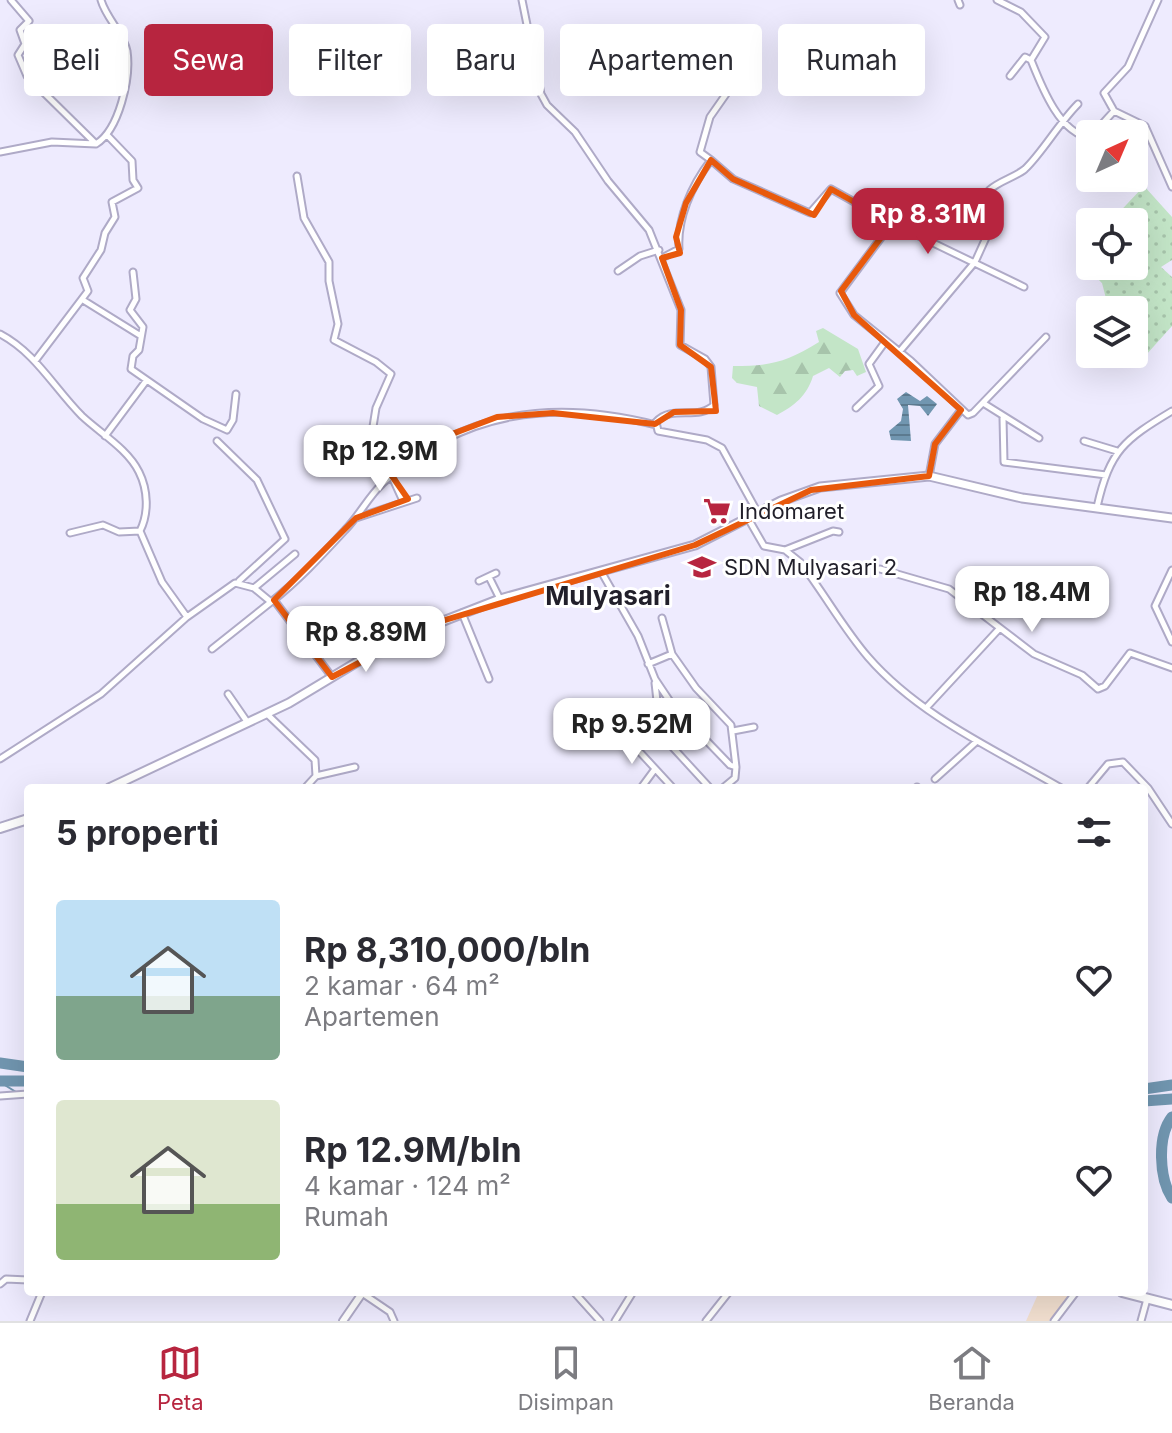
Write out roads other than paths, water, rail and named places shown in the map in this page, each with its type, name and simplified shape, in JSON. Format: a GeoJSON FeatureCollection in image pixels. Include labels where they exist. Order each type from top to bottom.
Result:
{"type":"FeatureCollection","features":[{"type":"Feature","properties":{"kind":"main road"},"geometry":{"type":"LineString","coordinates":[[119,784],[267,714],[392,641],[500,599],[695,545],[759,515],[781,501],[820,487],[929,476],[1022,498],[1172,518]]}},
{"type":"Feature","properties":{"kind":"main road"},"geometry":{"type":"LineString","coordinates":[[0,828],[24,820]]}},
{"type":"Feature","properties":{"kind":"main road"},"geometry":{"type":"LineString","coordinates":[[1136,1296],[1172,1305]]}},
{"type":"Feature","properties":{"kind":"street"},"geometry":{"type":"LineString","coordinates":[[11,0],[29,21],[20,30],[25,44],[18,55],[27,76],[96,144]]}},
{"type":"Feature","properties":{"kind":"street"},"geometry":{"type":"LineString","coordinates":[[0,152],[52,142],[96,144],[108,136],[119,110],[127,54],[101,0]]}},
{"type":"Feature","properties":{"kind":"street"},"geometry":{"type":"LineString","coordinates":[[522,0],[538,85],[547,105],[575,132],[608,181],[649,230],[681,310],[680,345],[705,359],[711,367],[715,398],[707,411],[665,414],[656,425]]}},
{"type":"Feature","properties":{"kind":"street"},"geometry":{"type":"LineString","coordinates":[[997,0],[1016,9],[1045,37],[1031,60]]}},
{"type":"Feature","properties":{"kind":"street"},"geometry":{"type":"LineString","coordinates":[[1016,9],[1023,0]]}},
{"type":"Feature","properties":{"kind":"street"},"geometry":{"type":"LineString","coordinates":[[1158,0],[1128,67],[1105,90],[1114,111],[1150,131],[1157,157],[1172,187]]}},
{"type":"Feature","properties":{"kind":"street"},"geometry":{"type":"LineString","coordinates":[[1010,76],[1025,57],[1031,60],[1062,120],[1076,127]]}},
{"type":"Feature","properties":{"kind":"street"},"geometry":{"type":"LineString","coordinates":[[725,96],[709,118],[700,152],[733,179],[810,213],[817,210],[831,189],[892,223],[1024,287]]}},
{"type":"Feature","properties":{"kind":"street"},"geometry":{"type":"LineString","coordinates":[[900,351],[975,262],[994,220],[981,210],[981,204],[1000,179],[1024,169],[1078,104]]}},
{"type":"Feature","properties":{"kind":"street"},"geometry":{"type":"LineString","coordinates":[[1105,120],[1114,111]]}},
{"type":"Feature","properties":{"kind":"street"},"geometry":{"type":"LineString","coordinates":[[35,361],[88,291],[84,273],[101,250],[105,233],[115,217],[111,203],[138,188],[132,177],[132,161],[108,136]]}},
{"type":"Feature","properties":{"kind":"street"},"geometry":{"type":"LineString","coordinates":[[662,258],[679,249],[676,237],[686,203],[711,160]]}},
{"type":"Feature","properties":{"kind":"street"},"geometry":{"type":"LineString","coordinates":[[297,176],[303,216],[329,262],[329,280],[338,324],[334,340],[376,362],[391,374],[376,408],[371,439],[402,468]]}},
{"type":"Feature","properties":{"kind":"street"},"geometry":{"type":"LineString","coordinates":[[892,223],[840,292],[851,312],[900,351],[961,410],[971,415],[1046,337]]}},
{"type":"Feature","properties":{"kind":"street"},"geometry":{"type":"LineString","coordinates":[[618,271],[640,256],[659,250]]}},
{"type":"Feature","properties":{"kind":"street"},"geometry":{"type":"LineString","coordinates":[[133,272],[136,299],[130,310],[143,322],[131,369],[203,419],[227,430],[233,420],[236,394]]}},
{"type":"Feature","properties":{"kind":"street"},"geometry":{"type":"LineString","coordinates":[[83,300],[141,336]]}},
{"type":"Feature","properties":{"kind":"street"},"geometry":{"type":"LineString","coordinates":[[0,334],[35,361],[82,415],[132,461],[141,475],[147,511],[140,531],[162,582],[187,617]]}},
{"type":"Feature","properties":{"kind":"street"},"geometry":{"type":"LineString","coordinates":[[856,408],[879,386],[869,364],[885,342]]}},
{"type":"Feature","properties":{"kind":"street"},"geometry":{"type":"LineString","coordinates":[[105,436],[146,381]]}},
{"type":"Feature","properties":{"kind":"street"},"geometry":{"type":"LineString","coordinates":[[983,403],[1039,438]]}},
{"type":"Feature","properties":{"kind":"street"},"geometry":{"type":"LineString","coordinates":[[929,476],[938,437],[961,410]]}},
{"type":"Feature","properties":{"kind":"street"},"geometry":{"type":"LineString","coordinates":[[1097,507],[1106,475],[1127,438],[1172,411]]}},
{"type":"Feature","properties":{"kind":"street"},"geometry":{"type":"LineString","coordinates":[[212,649],[307,573],[392,476],[452,434],[520,412],[606,416],[656,425]]}},
{"type":"Feature","properties":{"kind":"street"},"geometry":{"type":"LineString","coordinates":[[1003,418],[1004,462],[1106,475]]}},
{"type":"Feature","properties":{"kind":"street"},"geometry":{"type":"LineString","coordinates":[[656,425],[661,434],[707,440],[722,448],[759,515]]}},
{"type":"Feature","properties":{"kind":"street"},"geometry":{"type":"LineString","coordinates":[[0,759],[101,694],[187,617],[239,581],[278,549],[285,539],[257,480],[217,441]]}},
{"type":"Feature","properties":{"kind":"street"},"geometry":{"type":"LineString","coordinates":[[1084,441],[1118,451]]}},
{"type":"Feature","properties":{"kind":"street"},"geometry":{"type":"LineString","coordinates":[[392,476],[403,501]]}},
{"type":"Feature","properties":{"kind":"street"},"geometry":{"type":"LineString","coordinates":[[356,518],[417,498]]}},
{"type":"Feature","properties":{"kind":"street"},"geometry":{"type":"LineString","coordinates":[[749,520],[764,546],[785,550],[800,562],[870,660],[926,708],[976,742],[1030,767],[1055,784]]}},
{"type":"Feature","properties":{"kind":"street"},"geometry":{"type":"LineString","coordinates":[[70,533],[103,525],[119,532],[140,531]]}},
{"type":"Feature","properties":{"kind":"street"},"geometry":{"type":"LineString","coordinates":[[785,550],[833,531],[839,532]]}},
{"type":"Feature","properties":{"kind":"street"},"geometry":{"type":"LineString","coordinates":[[254,588],[295,554]]}},
{"type":"Feature","properties":{"kind":"street"},"geometry":{"type":"LineString","coordinates":[[880,569],[949,589],[1034,654],[1082,675],[1098,689],[1105,686],[1130,653],[1172,668]]}},
{"type":"Feature","properties":{"kind":"street"},"geometry":{"type":"LineString","coordinates":[[1172,570],[1155,606],[1156,615],[1172,642]]}},
{"type":"Feature","properties":{"kind":"street"},"geometry":{"type":"LineString","coordinates":[[479,581],[496,573]]}},
{"type":"Feature","properties":{"kind":"street"},"geometry":{"type":"LineString","coordinates":[[602,573],[638,636],[655,679],[673,706],[730,765],[736,767]]}},
{"type":"Feature","properties":{"kind":"street"},"geometry":{"type":"LineString","coordinates":[[489,577],[500,599]]}},
{"type":"Feature","properties":{"kind":"street"},"geometry":{"type":"LineString","coordinates":[[239,581],[273,601],[332,677]]}},
{"type":"Feature","properties":{"kind":"street"},"geometry":{"type":"LineString","coordinates":[[462,613],[489,679]]}},
{"type":"Feature","properties":{"kind":"street"},"geometry":{"type":"LineString","coordinates":[[662,618],[672,654],[733,731],[735,778],[728,784]]}},
{"type":"Feature","properties":{"kind":"street"},"geometry":{"type":"LineString","coordinates":[[926,708],[999,629]]}},
{"type":"Feature","properties":{"kind":"street"},"geometry":{"type":"LineString","coordinates":[[648,664],[672,654]]}},
{"type":"Feature","properties":{"kind":"street"},"geometry":{"type":"LineString","coordinates":[[655,679],[658,710]]}},
{"type":"Feature","properties":{"kind":"street"},"geometry":{"type":"LineString","coordinates":[[228,694],[248,723]]}},
{"type":"Feature","properties":{"kind":"street"},"geometry":{"type":"LineString","coordinates":[[593,723],[614,724],[673,706]]}},
{"type":"Feature","properties":{"kind":"street"},"geometry":{"type":"LineString","coordinates":[[267,714],[315,760],[316,776]]}},
{"type":"Feature","properties":{"kind":"street"},"geometry":{"type":"LineString","coordinates":[[643,715],[706,784]]}},
{"type":"Feature","properties":{"kind":"street"},"geometry":{"type":"LineString","coordinates":[[662,735],[683,717]]}},
{"type":"Feature","properties":{"kind":"street"},"geometry":{"type":"LineString","coordinates":[[614,724],[669,784]]}},
{"type":"Feature","properties":{"kind":"street"},"geometry":{"type":"LineString","coordinates":[[733,731],[754,727]]}},
{"type":"Feature","properties":{"kind":"street"},"geometry":{"type":"LineString","coordinates":[[935,779],[976,742]]}},
{"type":"Feature","properties":{"kind":"street"},"geometry":{"type":"LineString","coordinates":[[1091,784],[1108,764],[1123,762],[1144,784]]}},
{"type":"Feature","properties":{"kind":"street"},"geometry":{"type":"LineString","coordinates":[[309,784],[316,776],[355,767]]}},
{"type":"Feature","properties":{"kind":"street"},"geometry":{"type":"LineString","coordinates":[[644,784],[655,769]]}},
{"type":"Feature","properties":{"kind":"street"},"geometry":{"type":"LineString","coordinates":[[1148,788],[1172,824]]}},
{"type":"Feature","properties":{"kind":"street"},"geometry":{"type":"LineString","coordinates":[[0,1096],[24,1094]]}},
{"type":"Feature","properties":{"kind":"street"},"geometry":{"type":"LineString","coordinates":[[0,1284],[11,1278],[24,1280]]}},
{"type":"Feature","properties":{"kind":"street"},"geometry":{"type":"LineString","coordinates":[[30,1321],[40,1296]]}},
{"type":"Feature","properties":{"kind":"street"},"geometry":{"type":"LineString","coordinates":[[343,1321],[360,1296]]}},
{"type":"Feature","properties":{"kind":"street"},"geometry":{"type":"LineString","coordinates":[[366,1296],[390,1312],[394,1321]]}},
{"type":"Feature","properties":{"kind":"street"},"geometry":{"type":"LineString","coordinates":[[578,1296],[600,1321]]}},
{"type":"Feature","properties":{"kind":"street"},"geometry":{"type":"LineString","coordinates":[[615,1321],[631,1296]]}},
{"type":"Feature","properties":{"kind":"street"},"geometry":{"type":"LineString","coordinates":[[706,1321],[725,1296]]}},
{"type":"Feature","properties":{"kind":"street"},"geometry":{"type":"LineString","coordinates":[[1054,1321],[1073,1296]]}},
{"type":"Feature","properties":{"kind":"street"},"geometry":{"type":"LineString","coordinates":[[1141,1321],[1147,1299]]}},
{"type":"Feature","properties":{"kind":"water"},"geometry":{"type":"Polygon","coordinates":[[[906,392],[920,401],[927,396],[937,404],[928,416],[920,406],[908,405],[911,441],[891,440],[889,431],[901,421],[903,409],[897,399],[906,392]]]}},
{"type":"Feature","properties":{"kind":"waterway"},"geometry":{"type":"LineString","coordinates":[[0,1063],[24,1066]]}},
{"type":"Feature","properties":{"kind":"waterway"},"geometry":{"type":"LineString","coordinates":[[0,1081],[24,1081]]}},
{"type":"Feature","properties":{"kind":"waterway"},"geometry":{"type":"LineString","coordinates":[[0,1082],[16,1092]]}},
{"type":"Feature","properties":{"kind":"waterway"},"geometry":{"type":"LineString","coordinates":[[1148,1088],[1172,1085]]}},
{"type":"Feature","properties":{"kind":"waterway"},"geometry":{"type":"LineString","coordinates":[[1148,1101],[1172,1099]]}},
{"type":"Feature","properties":{"kind":"waterway"},"geometry":{"type":"LineString","coordinates":[[1172,1117],[1162,1146],[1164,1180],[1172,1198]]}},
{"type":"Feature","properties":{"kind":"waterway"},"geometry":{"type":"LineString","coordinates":[[574,1296],[596,1321]]}},
{"type":"Feature","properties":{"kind":"place","name":"Indomaret"},"geometry":{"type":"Point","coordinates":[717,511]}},
{"type":"Feature","properties":{"kind":"place","name":"SDN Mulyasari 2"},"geometry":{"type":"Point","coordinates":[702,567]}},
{"type":"Feature","properties":{"kind":"district","name":"Mulyasari"},"geometry":{"type":"Point","coordinates":[608,595]}}]}
